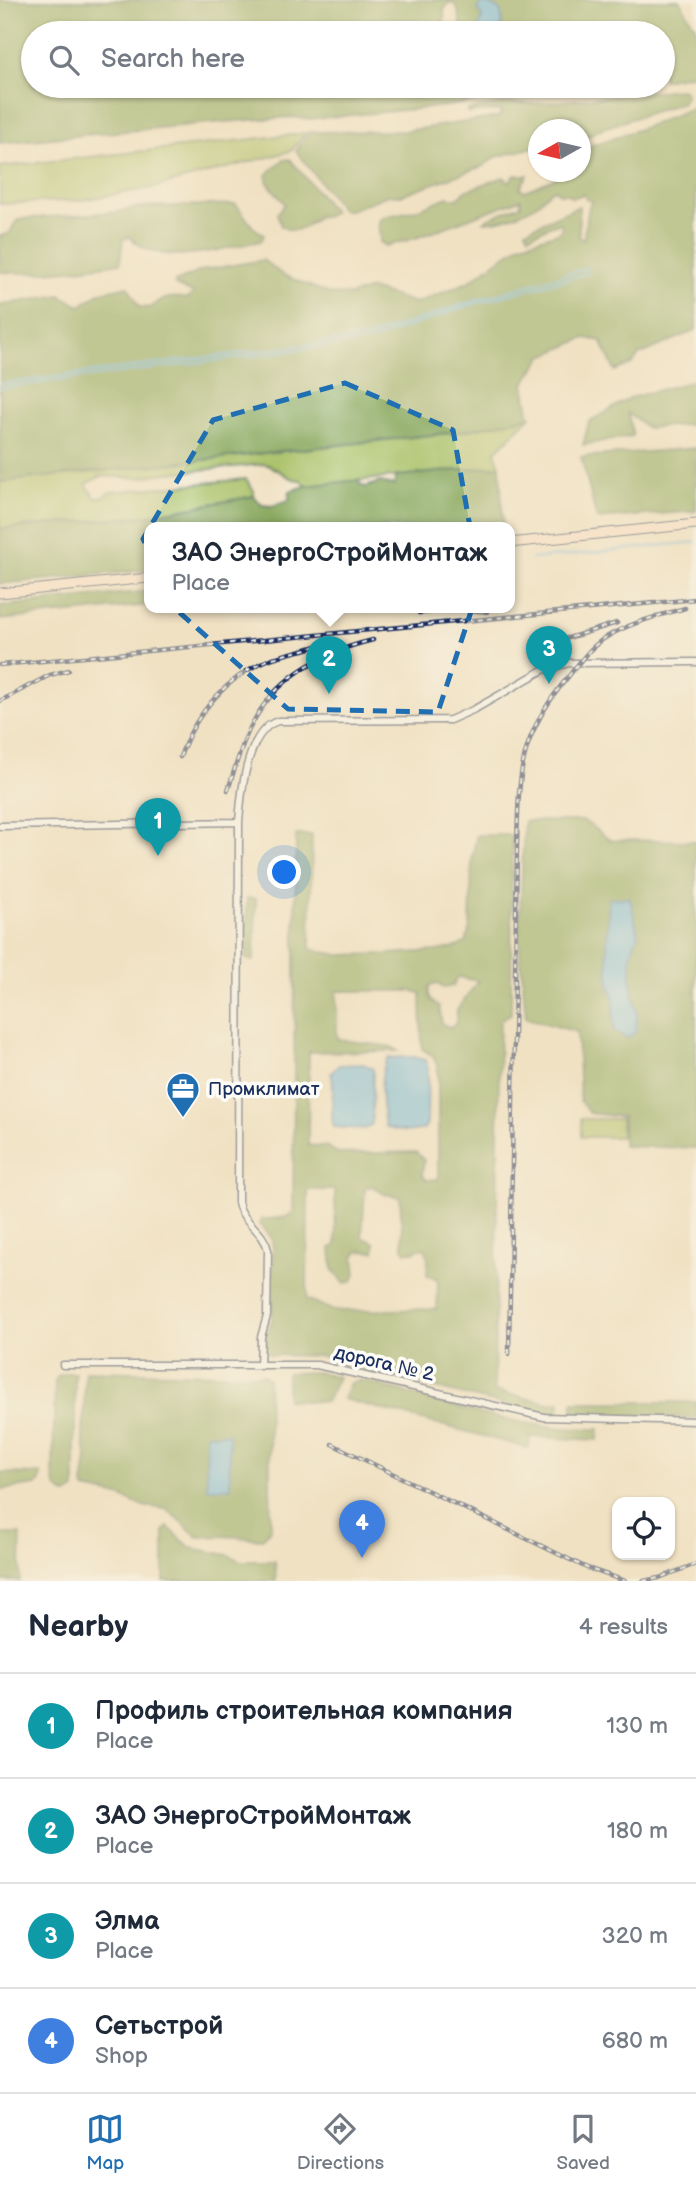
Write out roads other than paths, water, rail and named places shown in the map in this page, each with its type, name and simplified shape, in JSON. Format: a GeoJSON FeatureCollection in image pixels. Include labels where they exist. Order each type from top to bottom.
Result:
{"type":"FeatureCollection","features":[{"type":"Feature","properties":{"kind":"main road"},"geometry":{"type":"LineString","coordinates":[[515,542],[696,524]]}},
{"type":"Feature","properties":{"kind":"main road"},"geometry":{"type":"LineString","coordinates":[[0,593],[144,579]]}},
{"type":"Feature","properties":{"kind":"street"},"geometry":{"type":"LineString","coordinates":[[260,1366],[261,1336],[267,1316],[268,1250],[266,1242],[239,1210],[238,1202],[239,822],[243,780],[258,737],[270,723],[278,721],[450,720],[544,670],[569,663],[696,662]]}},
{"type":"Feature","properties":{"kind":"street"},"geometry":{"type":"LineString","coordinates":[[0,825],[239,822]]}},
{"type":"Feature","properties":{"kind":"street","name":"дорога № 2"},"geometry":{"type":"LineString","coordinates":[[63,1365],[317,1365],[544,1417],[696,1422]]}},
{"type":"Feature","properties":{"kind":"water"},"geometry":{"type":"Polygon","coordinates":[[[481,4],[497,8],[502,21],[481,21],[478,9],[481,4]]]}},
{"type":"Feature","properties":{"kind":"water"},"geometry":{"type":"Polygon","coordinates":[[[609,898],[630,898],[638,933],[631,954],[631,982],[637,1013],[636,1032],[627,1038],[614,1031],[614,999],[609,984],[607,945],[609,898]]]}},
{"type":"Feature","properties":{"kind":"water"},"geometry":{"type":"Polygon","coordinates":[[[414,1057],[425,1060],[428,1069],[427,1123],[424,1129],[394,1130],[385,1126],[382,1073],[388,1058],[414,1057]]]}},
{"type":"Feature","properties":{"kind":"water"},"geometry":{"type":"Polygon","coordinates":[[[364,1064],[373,1069],[372,1124],[365,1129],[334,1127],[331,1073],[339,1065],[364,1064]]]}},
{"type":"Feature","properties":{"kind":"water"},"geometry":{"type":"Polygon","coordinates":[[[206,1434],[229,1434],[230,1488],[207,1488],[206,1434]]]}},
{"type":"Feature","properties":{"kind":"waterway"},"geometry":{"type":"LineString","coordinates":[[0,384],[368,337],[468,303],[587,268]]}},
{"type":"Feature","properties":{"kind":"waterway"},"geometry":{"type":"LineString","coordinates":[[0,388],[369,341],[470,305],[589,273]]}},
{"type":"Feature","properties":{"kind":"waterway"},"geometry":{"type":"LineString","coordinates":[[532,559],[696,542]]}},
{"type":"Feature","properties":{"kind":"railway"},"geometry":{"type":"LineString","coordinates":[[0,665],[696,599]]}},
{"type":"Feature","properties":{"kind":"railway"},"geometry":{"type":"LineString","coordinates":[[509,1354],[517,847],[524,756],[539,718],[594,646],[624,628],[685,608]]}},
{"type":"Feature","properties":{"kind":"railway"},"geometry":{"type":"LineString","coordinates":[[532,645],[565,639],[617,623]]}},
{"type":"Feature","properties":{"kind":"railway"},"geometry":{"type":"LineString","coordinates":[[228,790],[248,732],[274,692],[288,679],[319,659],[373,640]]}},
{"type":"Feature","properties":{"kind":"railway"},"geometry":{"type":"LineString","coordinates":[[180,757],[204,711],[228,685],[242,674],[273,658],[320,645]]}},
{"type":"Feature","properties":{"kind":"railway"},"geometry":{"type":"LineString","coordinates":[[0,701],[50,675],[69,670]]}},
{"type":"Feature","properties":{"kind":"railway"},"geometry":{"type":"LineString","coordinates":[[332,1444],[587,1568],[625,1581]]}},
{"type":"Feature","properties":{"kind":"railway"},"geometry":{"type":"LineString","coordinates":[[643,1581],[696,1564]]}},
{"type":"Feature","properties":{"kind":"place","name":"Элма"},"geometry":{"type":"Point","coordinates":[549,684]}},
{"type":"Feature","properties":{"kind":"place","name":"ЗАО ЭнергоСтройМонтаж"},"geometry":{"type":"Point","coordinates":[329,694]}},
{"type":"Feature","properties":{"kind":"place","name":"Профиль строительная компания"},"geometry":{"type":"Point","coordinates":[158,856]}},
{"type":"Feature","properties":{"kind":"place","name":"Промклимат"},"geometry":{"type":"Point","coordinates":[183,1119]}},
{"type":"Feature","properties":{"kind":"place","name":"Сетьстрой"},"geometry":{"type":"Point","coordinates":[362,1558]}}]}
